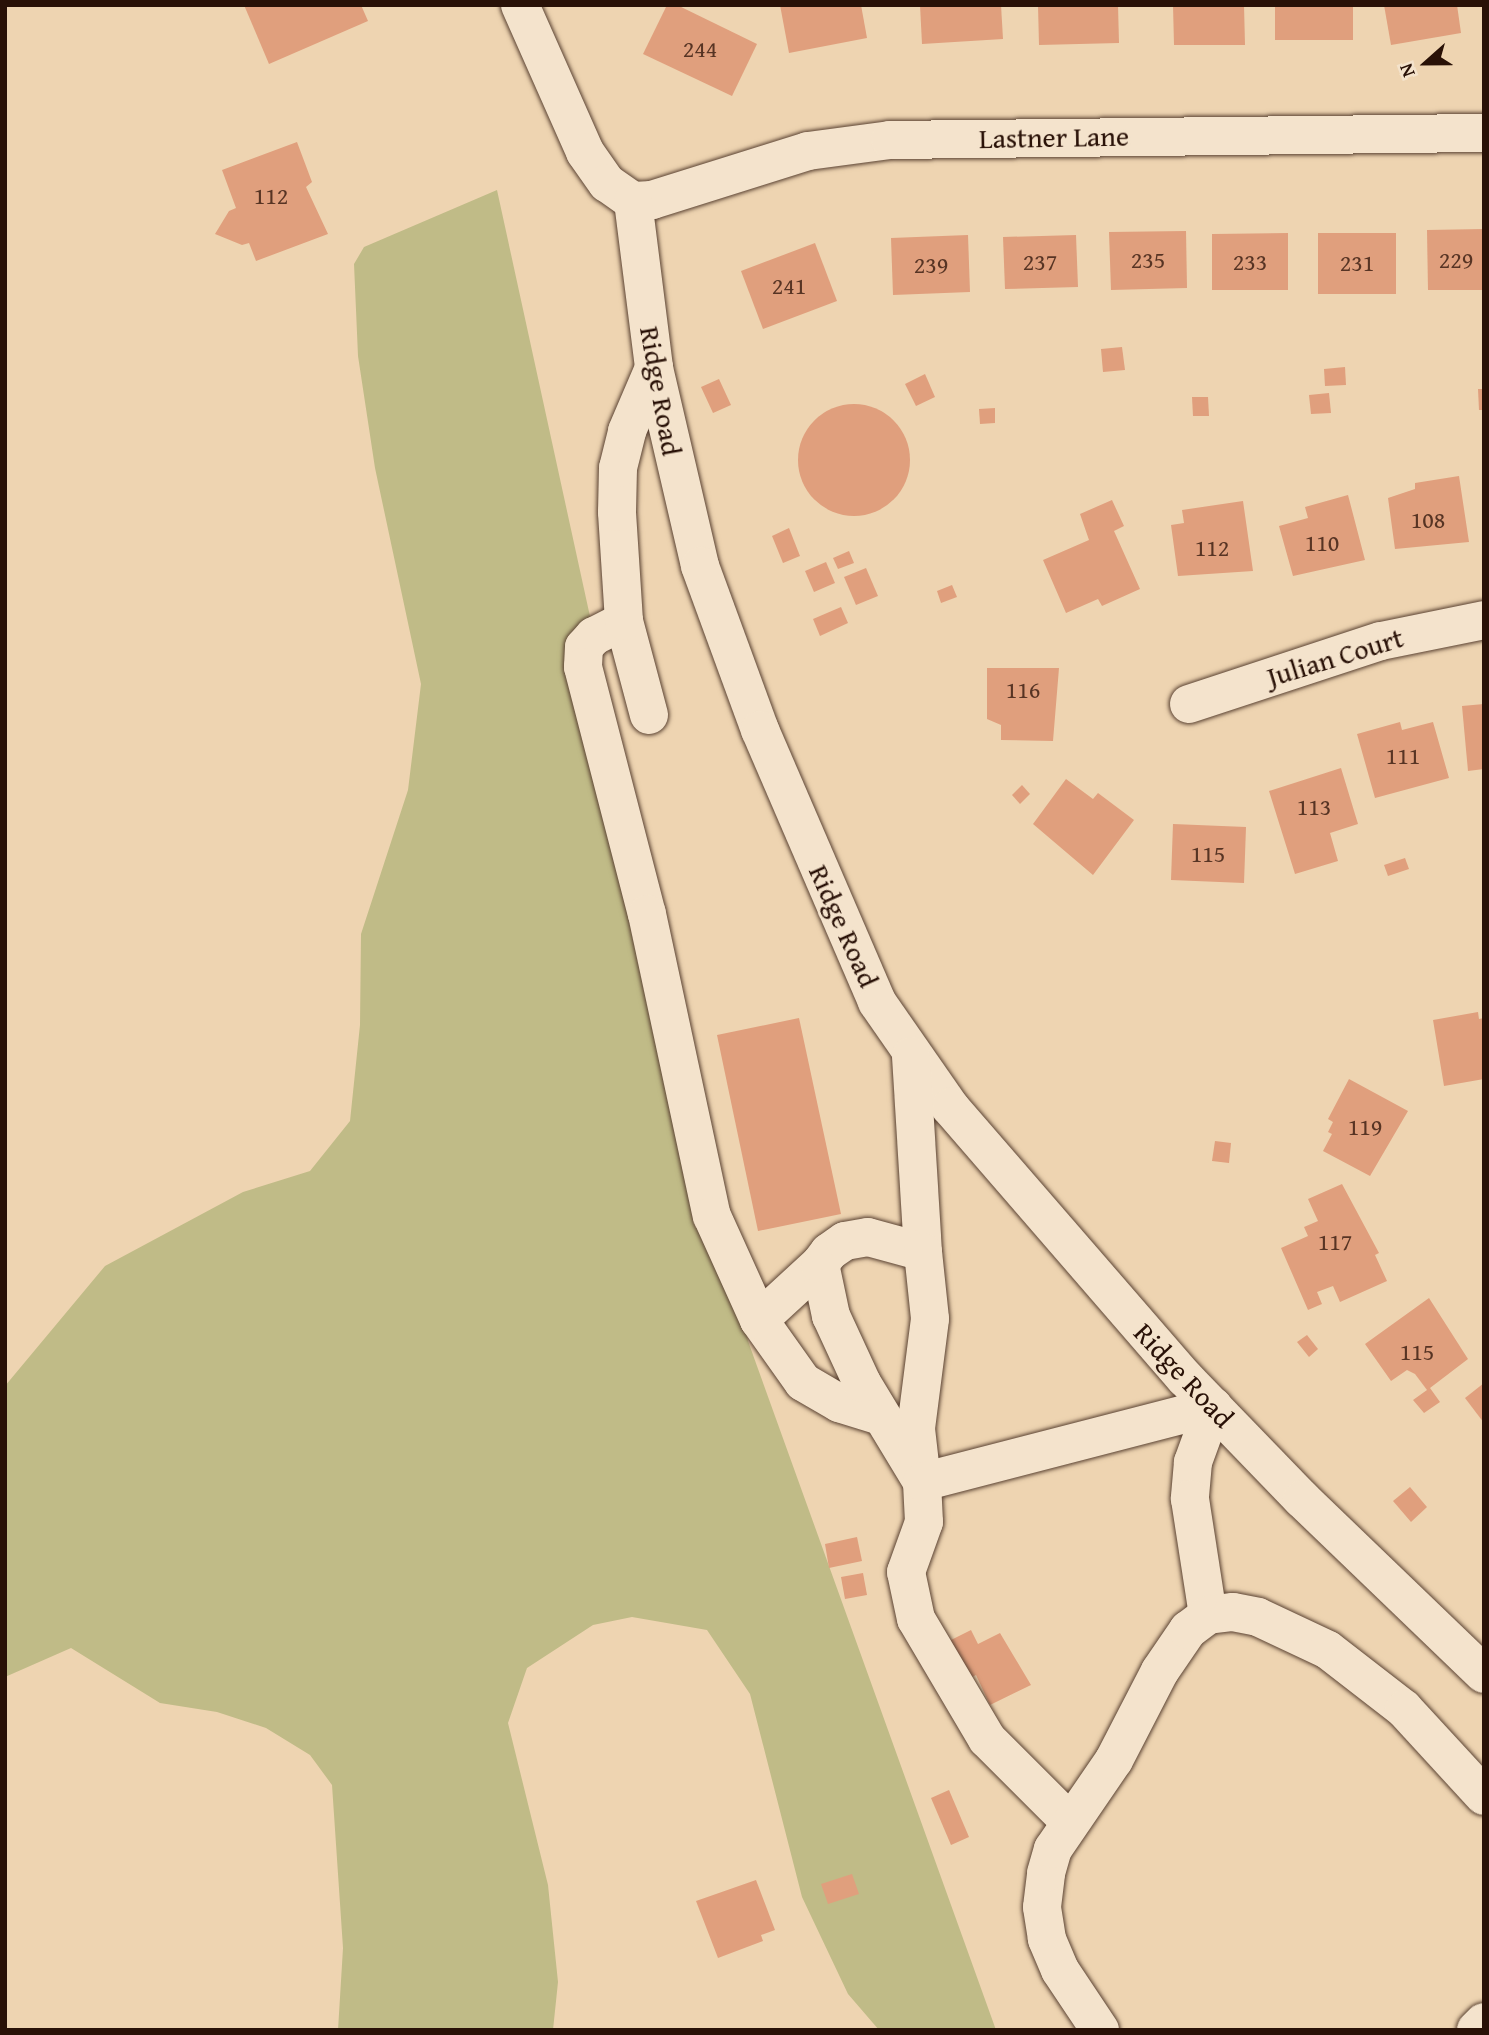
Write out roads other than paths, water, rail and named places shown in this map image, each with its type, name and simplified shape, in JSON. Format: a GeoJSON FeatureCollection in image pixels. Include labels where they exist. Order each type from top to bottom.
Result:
{"type":"FeatureCollection","features":[{"type":"Feature","properties":{"kind":"street"},"geometry":{"type":"LineString","coordinates":[[520,5],[585,152],[607,183],[633,201]]}},
{"type":"Feature","properties":{"kind":"street","name":"Lastner Lane"},"geometry":{"type":"LineString","coordinates":[[633,201],[652,200],[808,151],[890,140],[1484,133]]}},
{"type":"Feature","properties":{"kind":"street","name":"Ridge Road"},"geometry":{"type":"LineString","coordinates":[[633,201],[654,368],[700,566],[755,718],[833,906],[877,1002],[911,1056],[959,1118],[1213,1407],[1484,1674]]}},
{"type":"Feature","properties":{"kind":"street"},"geometry":{"type":"LineString","coordinates":[[649,715],[624,621],[618,467],[641,393],[654,368]]}},
{"type":"Feature","properties":{"kind":"street","name":"Julian Court"},"geometry":{"type":"LineString","coordinates":[[1189,704],[1381,641],[1484,620]]}},
{"type":"Feature","properties":{"kind":"street"},"geometry":{"type":"LineString","coordinates":[[624,621],[594,636],[584,647],[583,667],[647,914],[712,1216],[759,1320],[803,1382],[839,1403],[881,1416]]}},
{"type":"Feature","properties":{"kind":"street"},"geometry":{"type":"LineString","coordinates":[[911,1056],[923,1252],[930,1319],[916,1429],[924,1522],[906,1572],[916,1619],[987,1739],[1070,1822]]}},
{"type":"Feature","properties":{"kind":"street"},"geometry":{"type":"LineString","coordinates":[[759,1320],[845,1241],[868,1237],[923,1252]]}},
{"type":"Feature","properties":{"kind":"street"},"geometry":{"type":"LineString","coordinates":[[820,1264],[831,1316],[881,1416],[922,1482]]}},
{"type":"Feature","properties":{"kind":"street"},"geometry":{"type":"LineString","coordinates":[[922,1482],[1213,1407]]}},
{"type":"Feature","properties":{"kind":"street"},"geometry":{"type":"LineString","coordinates":[[1208,1615],[1190,1499],[1193,1462],[1213,1407]]}},
{"type":"Feature","properties":{"kind":"street"},"geometry":{"type":"LineString","coordinates":[[1100,2030],[1060,1970],[1047,1939],[1042,1907],[1053,1849],[1114,1760],[1160,1671],[1188,1630],[1208,1615],[1233,1612],[1258,1617],[1328,1650],[1404,1709],[1484,1796]]}},
{"type":"Feature","properties":{"kind":"street"},"geometry":{"type":"LineString","coordinates":[[1476,2030],[1484,2022]]}}]}
